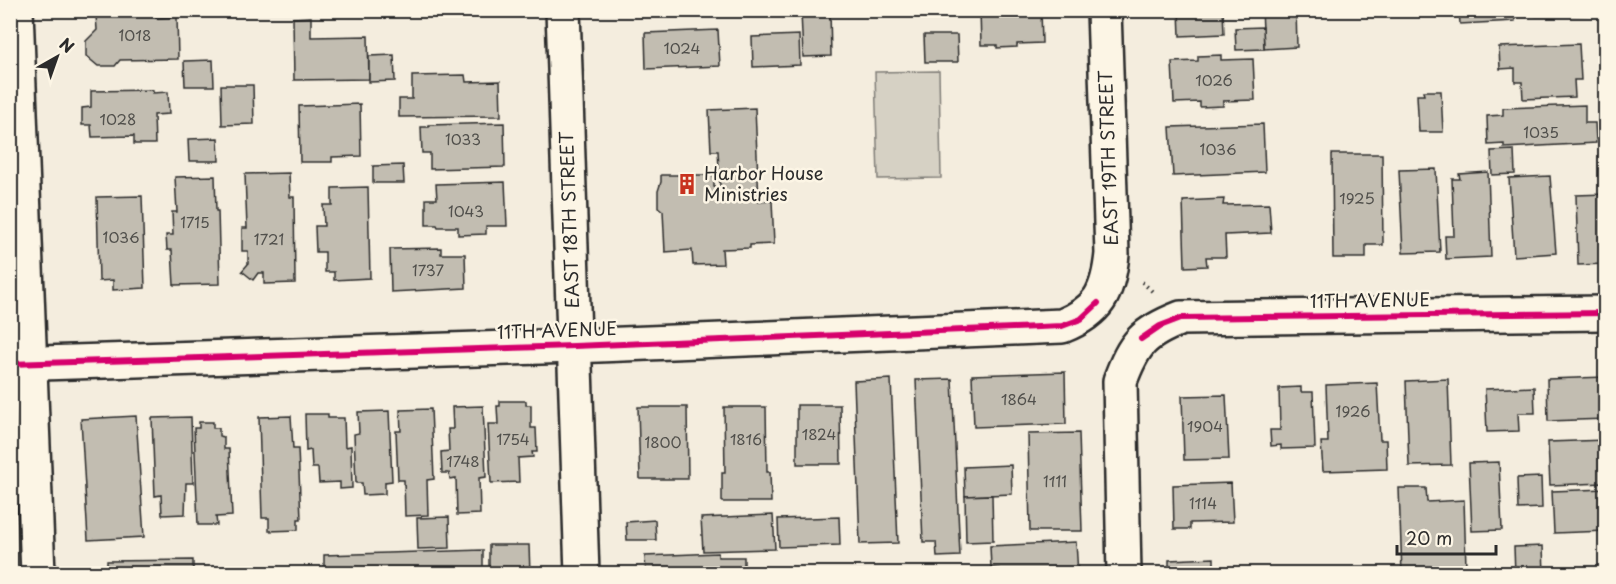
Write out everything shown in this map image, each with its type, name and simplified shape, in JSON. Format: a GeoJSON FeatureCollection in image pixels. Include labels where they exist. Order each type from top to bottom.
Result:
{"type":"FeatureCollection","features":[{"type":"Feature","properties":{"kind":"street"},"geometry":{"type":"LineString","coordinates":[[16,10],[21,363],[38,573]]}},
{"type":"Feature","properties":{"kind":"street","name":"EAST 18TH STREET"},"geometry":{"type":"LineString","coordinates":[[563,10],[582,573]]}},
{"type":"Feature","properties":{"kind":"street","name":"EAST 19TH STREET"},"geometry":{"type":"LineString","coordinates":[[1098,303],[1109,279],[1112,254],[1104,10]]}},
{"type":"Feature","properties":{"kind":"street","name":"11TH AVENUE"},"geometry":{"type":"LineString","coordinates":[[21,363],[574,346],[1062,326],[1081,319],[1098,303]]}},
{"type":"Feature","properties":{"kind":"street","name":"11TH AVENUE"},"geometry":{"type":"LineString","coordinates":[[1124,573],[1120,381],[1128,358],[1141,339],[1160,326],[1181,318],[1605,313]]}},
{"type":"Feature","properties":{"kind":"path"},"geometry":{"type":"LineString","coordinates":[[1112,254],[1181,318]]}},
{"type":"Feature","properties":{"kind":"shaded area"},"geometry":{"type":"Polygon","coordinates":[[[939,71],[941,178],[878,179],[875,72],[939,71]]]}},
{"type":"Feature","properties":{"kind":"building"},"geometry":{"type":"Polygon","coordinates":[[[96,10],[129,10],[129,14],[96,15],[96,10]]]}},
{"type":"Feature","properties":{"kind":"building"},"geometry":{"type":"Polygon","coordinates":[[[436,10],[481,10],[481,13],[436,15],[436,10]]]}},
{"type":"Feature","properties":{"kind":"building"},"geometry":{"type":"Polygon","coordinates":[[[980,10],[1041,10],[1042,43],[997,48],[997,45],[981,45],[980,10]]]}},
{"type":"Feature","properties":{"kind":"building"},"geometry":{"type":"Polygon","coordinates":[[[1179,10],[1223,10],[1224,34],[1180,36],[1179,10]]]}},
{"type":"Feature","properties":{"kind":"building"},"geometry":{"type":"Polygon","coordinates":[[[1262,10],[1296,10],[1297,47],[1264,49],[1262,10]]]}},
{"type":"Feature","properties":{"kind":"building"},"geometry":{"type":"Polygon","coordinates":[[[1459,10],[1514,10],[1515,21],[1460,24],[1459,10]]]}},
{"type":"Feature","properties":{"kind":"building"},"geometry":{"type":"Polygon","coordinates":[[[1536,10],[1598,10],[1598,14],[1536,16],[1536,10]]]}},
{"type":"Feature","properties":{"kind":"building"},"geometry":{"type":"Polygon","coordinates":[[[830,11],[831,56],[803,57],[801,12],[830,11]]]}},
{"type":"Feature","properties":{"kind":"building"},"geometry":{"type":"Polygon","coordinates":[[[156,14],[156,18],[177,17],[178,59],[120,60],[115,66],[98,66],[86,56],[86,41],[97,30],[96,15],[156,14]]]}},
{"type":"Feature","properties":{"kind":"building"},"geometry":{"type":"Polygon","coordinates":[[[311,17],[311,37],[368,36],[369,79],[294,80],[293,18],[311,17]]]}},
{"type":"Feature","properties":{"kind":"building"},"geometry":{"type":"Polygon","coordinates":[[[1263,27],[1264,49],[1236,50],[1235,28],[1263,27]]]}},
{"type":"Feature","properties":{"kind":"building"},"geometry":{"type":"Polygon","coordinates":[[[718,30],[720,66],[646,69],[645,33],[718,30]]]}},
{"type":"Feature","properties":{"kind":"building"},"geometry":{"type":"Polygon","coordinates":[[[799,35],[800,65],[753,67],[752,37],[799,35]]]}},
{"type":"Feature","properties":{"kind":"building"},"geometry":{"type":"Polygon","coordinates":[[[924,35],[957,35],[958,62],[925,62],[924,35]]]}},
{"type":"Feature","properties":{"kind":"building"},"geometry":{"type":"Polygon","coordinates":[[[1579,44],[1581,80],[1574,80],[1575,97],[1523,99],[1522,82],[1515,82],[1515,68],[1500,69],[1499,47],[1579,44]]]}},
{"type":"Feature","properties":{"kind":"building"},"geometry":{"type":"Polygon","coordinates":[[[394,55],[395,81],[369,82],[369,56],[394,55]]]}},
{"type":"Feature","properties":{"kind":"building"},"geometry":{"type":"Polygon","coordinates":[[[1221,55],[1221,60],[1253,59],[1255,100],[1223,101],[1223,106],[1200,107],[1200,102],[1174,103],[1172,62],[1198,61],[1198,56],[1221,55]]]}},
{"type":"Feature","properties":{"kind":"building"},"geometry":{"type":"Polygon","coordinates":[[[213,60],[214,86],[185,86],[184,61],[213,60]]]}},
{"type":"Feature","properties":{"kind":"building"},"geometry":{"type":"Polygon","coordinates":[[[465,75],[466,82],[500,81],[501,116],[399,117],[399,99],[412,99],[412,76],[465,75]]]}},
{"type":"Feature","properties":{"kind":"building"},"geometry":{"type":"Polygon","coordinates":[[[221,85],[253,85],[254,124],[222,125],[221,85]]]}},
{"type":"Feature","properties":{"kind":"building"},"geometry":{"type":"Polygon","coordinates":[[[153,90],[153,93],[168,92],[169,114],[154,115],[155,144],[134,144],[134,136],[92,137],[91,125],[82,125],[82,108],[91,107],[91,91],[153,90]]]}},
{"type":"Feature","properties":{"kind":"building"},"geometry":{"type":"Polygon","coordinates":[[[1423,91],[1441,91],[1443,132],[1419,132],[1417,95],[1424,95],[1423,91]]]}},
{"type":"Feature","properties":{"kind":"building"},"geometry":{"type":"Polygon","coordinates":[[[360,104],[361,156],[332,157],[332,162],[300,162],[299,106],[360,104]]]}},
{"type":"Feature","properties":{"kind":"building"},"geometry":{"type":"Polygon","coordinates":[[[1585,105],[1585,123],[1595,123],[1596,143],[1504,148],[1504,144],[1488,145],[1487,116],[1503,115],[1503,108],[1585,105]]]}},
{"type":"Feature","properties":{"kind":"building","name":"Harbor House Ministries"},"geometry":{"type":"Polygon","coordinates":[[[755,108],[759,202],[772,201],[774,244],[722,249],[723,264],[693,265],[692,250],[665,252],[663,211],[658,207],[661,175],[714,175],[714,187],[720,187],[718,151],[711,151],[709,110],[755,108]]]}},
{"type":"Feature","properties":{"kind":"building"},"geometry":{"type":"Polygon","coordinates":[[[504,123],[505,167],[430,169],[430,153],[422,153],[421,127],[504,123]]]}},
{"type":"Feature","properties":{"kind":"building"},"geometry":{"type":"Polygon","coordinates":[[[1263,124],[1265,172],[1173,176],[1170,127],[1263,124]]]}},
{"type":"Feature","properties":{"kind":"building"},"geometry":{"type":"Polygon","coordinates":[[[218,138],[219,161],[189,161],[188,139],[218,138]]]}},
{"type":"Feature","properties":{"kind":"building"},"geometry":{"type":"Polygon","coordinates":[[[1514,150],[1515,174],[1492,175],[1491,151],[1514,150]]]}},
{"type":"Feature","properties":{"kind":"building"},"geometry":{"type":"Polygon","coordinates":[[[1332,154],[1382,154],[1383,245],[1366,245],[1366,258],[1333,258],[1332,154]]]}},
{"type":"Feature","properties":{"kind":"building"},"geometry":{"type":"Polygon","coordinates":[[[403,165],[404,183],[373,183],[373,166],[403,165]]]}},
{"type":"Feature","properties":{"kind":"building"},"geometry":{"type":"Polygon","coordinates":[[[1436,169],[1440,252],[1403,253],[1399,170],[1436,169]]]}},
{"type":"Feature","properties":{"kind":"building"},"geometry":{"type":"Polygon","coordinates":[[[1488,172],[1491,257],[1446,259],[1445,236],[1454,236],[1452,179],[1460,179],[1459,174],[1488,172]]]}},
{"type":"Feature","properties":{"kind":"building"},"geometry":{"type":"Polygon","coordinates":[[[289,173],[290,197],[294,197],[295,283],[264,284],[264,273],[258,273],[253,280],[242,271],[248,264],[248,251],[242,251],[242,228],[247,228],[245,174],[289,173]]]}},
{"type":"Feature","properties":{"kind":"building"},"geometry":{"type":"Polygon","coordinates":[[[215,176],[220,284],[174,285],[172,250],[167,250],[166,235],[173,235],[172,212],[177,212],[175,177],[215,176]]]}},
{"type":"Feature","properties":{"kind":"building"},"geometry":{"type":"Polygon","coordinates":[[[1550,176],[1556,253],[1514,256],[1509,178],[1550,176]]]}},
{"type":"Feature","properties":{"kind":"building"},"geometry":{"type":"Polygon","coordinates":[[[505,182],[507,226],[486,226],[486,234],[458,235],[458,227],[426,225],[426,199],[437,199],[436,184],[505,182]]]}},
{"type":"Feature","properties":{"kind":"building"},"geometry":{"type":"Polygon","coordinates":[[[368,187],[370,278],[334,280],[334,272],[325,272],[325,252],[316,252],[315,226],[324,226],[323,205],[332,205],[332,188],[368,187]]]}},
{"type":"Feature","properties":{"kind":"building"},"geometry":{"type":"Polygon","coordinates":[[[1606,194],[1606,264],[1578,265],[1576,195],[1606,194]]]}},
{"type":"Feature","properties":{"kind":"building"},"geometry":{"type":"Polygon","coordinates":[[[142,196],[145,288],[113,290],[113,280],[99,281],[97,197],[142,196]]]}},
{"type":"Feature","properties":{"kind":"building"},"geometry":{"type":"Polygon","coordinates":[[[1224,199],[1223,205],[1269,204],[1271,233],[1225,235],[1226,257],[1206,257],[1207,266],[1185,267],[1183,201],[1224,199]]]}},
{"type":"Feature","properties":{"kind":"building"},"geometry":{"type":"Polygon","coordinates":[[[441,248],[441,254],[465,254],[466,288],[391,292],[390,249],[441,248]]]}},
{"type":"Feature","properties":{"kind":"building"},"geometry":{"type":"Polygon","coordinates":[[[1065,372],[1066,424],[974,427],[972,375],[1065,372]]]}},
{"type":"Feature","properties":{"kind":"building"},"geometry":{"type":"Polygon","coordinates":[[[1606,377],[1606,419],[1548,421],[1547,379],[1606,377]]]}},
{"type":"Feature","properties":{"kind":"building"},"geometry":{"type":"Polygon","coordinates":[[[891,379],[898,543],[860,544],[854,381],[891,379]]]}},
{"type":"Feature","properties":{"kind":"building"},"geometry":{"type":"Polygon","coordinates":[[[952,379],[960,556],[937,557],[936,542],[923,542],[916,380],[952,379]]]}},
{"type":"Feature","properties":{"kind":"building"},"geometry":{"type":"Polygon","coordinates":[[[1448,379],[1451,465],[1409,466],[1406,381],[1448,379]]]}},
{"type":"Feature","properties":{"kind":"building"},"geometry":{"type":"Polygon","coordinates":[[[1377,383],[1380,440],[1386,440],[1387,469],[1323,471],[1321,442],[1328,442],[1326,385],[1377,383]]]}},
{"type":"Feature","properties":{"kind":"building"},"geometry":{"type":"Polygon","coordinates":[[[1301,387],[1301,392],[1313,392],[1315,448],[1281,449],[1281,445],[1271,446],[1270,430],[1280,430],[1279,388],[1301,387]]]}},
{"type":"Feature","properties":{"kind":"building"},"geometry":{"type":"Polygon","coordinates":[[[1534,387],[1535,413],[1518,413],[1519,431],[1487,432],[1485,389],[1534,387]]]}},
{"type":"Feature","properties":{"kind":"building"},"geometry":{"type":"Polygon","coordinates":[[[1226,395],[1229,459],[1184,460],[1182,396],[1226,395]]]}},
{"type":"Feature","properties":{"kind":"building"},"geometry":{"type":"Polygon","coordinates":[[[500,401],[526,401],[526,405],[531,405],[531,428],[536,428],[537,452],[532,452],[533,457],[518,458],[519,482],[491,483],[488,424],[498,424],[497,406],[500,406],[500,401]]]}},
{"type":"Feature","properties":{"kind":"building"},"geometry":{"type":"Polygon","coordinates":[[[797,405],[840,405],[841,464],[797,464],[797,405]]]}},
{"type":"Feature","properties":{"kind":"building"},"geometry":{"type":"Polygon","coordinates":[[[483,406],[486,477],[479,478],[480,514],[457,515],[456,478],[450,479],[449,473],[442,473],[441,452],[449,451],[448,429],[453,429],[452,407],[483,406]]]}},
{"type":"Feature","properties":{"kind":"building"},"geometry":{"type":"Polygon","coordinates":[[[638,407],[687,407],[688,479],[640,479],[638,407]]]}},
{"type":"Feature","properties":{"kind":"building"},"geometry":{"type":"Polygon","coordinates":[[[724,407],[766,407],[767,472],[770,472],[771,502],[722,502],[722,473],[725,473],[724,407]]]}},
{"type":"Feature","properties":{"kind":"building"},"geometry":{"type":"Polygon","coordinates":[[[431,409],[434,479],[427,480],[428,515],[405,516],[404,480],[398,480],[396,431],[401,431],[400,410],[431,409]]]}},
{"type":"Feature","properties":{"kind":"building"},"geometry":{"type":"Polygon","coordinates":[[[389,411],[392,481],[385,482],[385,494],[363,495],[362,483],[356,483],[354,434],[359,433],[358,412],[389,411]]]}},
{"type":"Feature","properties":{"kind":"building"},"geometry":{"type":"Polygon","coordinates":[[[305,414],[328,414],[328,418],[344,418],[345,447],[351,446],[352,488],[340,489],[340,482],[319,483],[318,468],[312,468],[311,450],[306,451],[305,414]]]}},
{"type":"Feature","properties":{"kind":"building"},"geometry":{"type":"Polygon","coordinates":[[[136,416],[144,537],[88,540],[81,419],[136,416]]]}},
{"type":"Feature","properties":{"kind":"building"},"geometry":{"type":"Polygon","coordinates":[[[291,416],[293,449],[298,449],[301,519],[298,519],[298,530],[269,531],[269,518],[262,518],[259,417],[291,416]]]}},
{"type":"Feature","properties":{"kind":"building"},"geometry":{"type":"Polygon","coordinates":[[[191,417],[193,483],[186,483],[185,514],[162,515],[161,495],[155,496],[152,418],[191,417]]]}},
{"type":"Feature","properties":{"kind":"building"},"geometry":{"type":"Polygon","coordinates":[[[199,422],[213,422],[213,428],[219,428],[219,436],[224,437],[224,449],[229,449],[232,516],[216,517],[217,525],[198,525],[194,428],[199,428],[199,422]]]}},
{"type":"Feature","properties":{"kind":"building"},"geometry":{"type":"Polygon","coordinates":[[[1079,433],[1082,531],[1030,531],[1028,434],[1079,433]]]}},
{"type":"Feature","properties":{"kind":"building"},"geometry":{"type":"Polygon","coordinates":[[[1606,440],[1606,483],[1550,485],[1548,442],[1606,440]]]}},
{"type":"Feature","properties":{"kind":"building"},"geometry":{"type":"Polygon","coordinates":[[[1499,462],[1502,530],[1472,531],[1469,463],[1499,462]]]}},
{"type":"Feature","properties":{"kind":"building"},"geometry":{"type":"Polygon","coordinates":[[[1011,465],[1012,494],[965,496],[964,467],[1011,465]]]}},
{"type":"Feature","properties":{"kind":"building"},"geometry":{"type":"Polygon","coordinates":[[[1541,477],[1542,508],[1518,509],[1517,478],[1541,477]]]}},
{"type":"Feature","properties":{"kind":"building"},"geometry":{"type":"Polygon","coordinates":[[[1231,483],[1233,522],[1190,523],[1190,529],[1174,529],[1173,485],[1231,483]]]}},
{"type":"Feature","properties":{"kind":"building"},"geometry":{"type":"Polygon","coordinates":[[[1399,488],[1426,488],[1427,502],[1464,500],[1466,568],[1439,569],[1439,574],[1402,574],[1399,488]]]}},
{"type":"Feature","properties":{"kind":"building"},"geometry":{"type":"Polygon","coordinates":[[[1606,489],[1606,531],[1554,533],[1552,491],[1606,489]]]}},
{"type":"Feature","properties":{"kind":"building"},"geometry":{"type":"Polygon","coordinates":[[[992,495],[993,541],[966,542],[965,496],[992,495]]]}},
{"type":"Feature","properties":{"kind":"building"},"geometry":{"type":"Polygon","coordinates":[[[773,515],[775,549],[703,551],[701,518],[773,515]]]}},
{"type":"Feature","properties":{"kind":"building"},"geometry":{"type":"Polygon","coordinates":[[[449,517],[450,548],[418,549],[417,518],[449,517]]]}},
{"type":"Feature","properties":{"kind":"building"},"geometry":{"type":"Polygon","coordinates":[[[839,517],[840,545],[779,547],[778,519],[839,517]]]}},
{"type":"Feature","properties":{"kind":"building"},"geometry":{"type":"Polygon","coordinates":[[[655,520],[656,540],[627,540],[626,522],[655,520]]]}},
{"type":"Feature","properties":{"kind":"building"},"geometry":{"type":"Polygon","coordinates":[[[1076,542],[1078,574],[999,574],[999,569],[991,568],[990,546],[1076,542]]]}},
{"type":"Feature","properties":{"kind":"building"},"geometry":{"type":"Polygon","coordinates":[[[489,545],[529,545],[530,574],[489,574],[489,545]]]}},
{"type":"Feature","properties":{"kind":"building"},"geometry":{"type":"Polygon","coordinates":[[[1543,546],[1544,574],[1515,574],[1514,547],[1543,546]]]}},
{"type":"Feature","properties":{"kind":"building"},"geometry":{"type":"Polygon","coordinates":[[[483,550],[483,574],[324,574],[324,555],[483,550]]]}},
{"type":"Feature","properties":{"kind":"building"},"geometry":{"type":"Polygon","coordinates":[[[718,553],[718,557],[744,557],[744,574],[646,574],[645,556],[718,553]]]}},
{"type":"Feature","properties":{"kind":"building"},"geometry":{"type":"Polygon","coordinates":[[[1214,558],[1214,574],[1169,574],[1169,560],[1214,558]]]}},
{"type":"Feature","properties":{"kind":"building"},"geometry":{"type":"Polygon","coordinates":[[[193,560],[193,574],[107,574],[107,561],[193,560]]]}},
{"type":"Feature","properties":{"kind":"cycle path"},"geometry":{"type":"LineString","coordinates":[[10,364],[574,346],[1062,326],[1081,319],[1098,303]]}},
{"type":"Feature","properties":{"kind":"cycle path"},"geometry":{"type":"LineString","coordinates":[[1141,339],[1160,326],[1181,318],[1606,313]]}},
{"type":"Feature","properties":{"kind":"place","name":"Harbor House Ministries"},"geometry":{"type":"Point","coordinates":[687,184]}}]}
